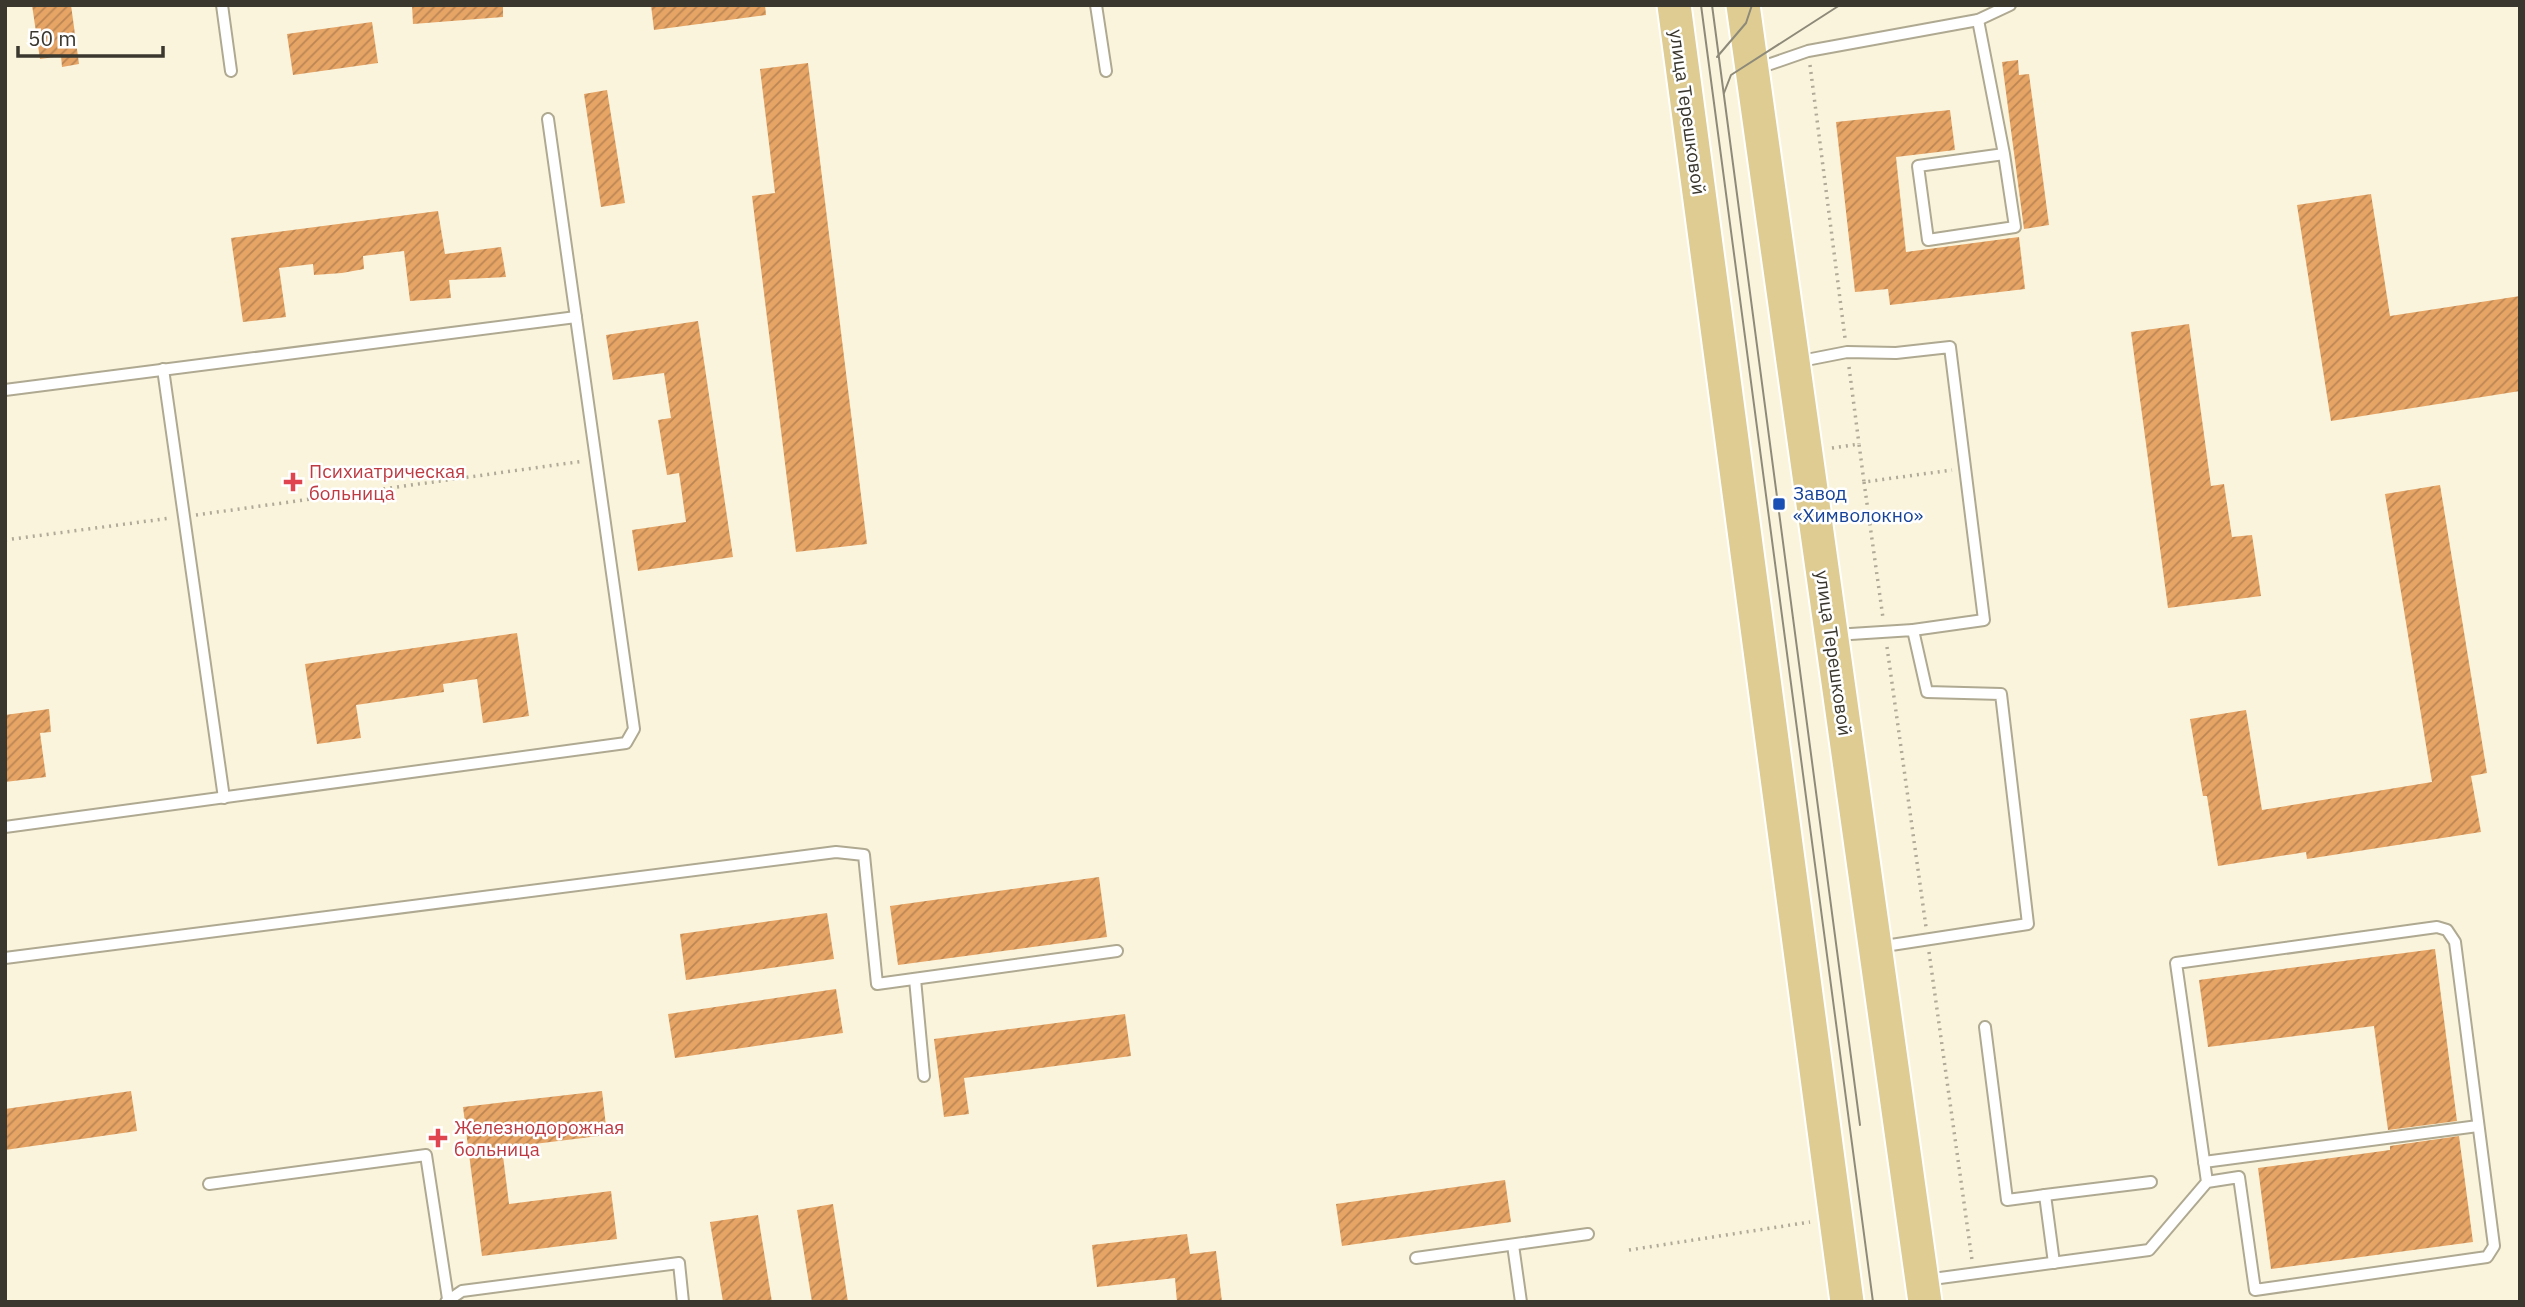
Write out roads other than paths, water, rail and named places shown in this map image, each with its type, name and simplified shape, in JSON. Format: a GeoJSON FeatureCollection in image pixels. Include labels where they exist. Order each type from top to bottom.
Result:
{"type":"FeatureCollection","features":[{"type":"Feature","properties":{"kind":"main road","name":"улица Терешковой"},"geometry":{"type":"LineString","coordinates":[[1674,5],[1847,1302]]}},
{"type":"Feature","properties":{"kind":"main road","name":"улица Терешковой"},"geometry":{"type":"LineString","coordinates":[[1743,5],[1923,1291]]}},
{"type":"Feature","properties":{"kind":"lane"},"geometry":{"type":"LineString","coordinates":[[222,5],[231,71]]}},
{"type":"Feature","properties":{"kind":"lane"},"geometry":{"type":"LineString","coordinates":[[1096,5],[1106,71]]}},
{"type":"Feature","properties":{"kind":"lane"},"geometry":{"type":"LineString","coordinates":[[1752,71],[1808,51],[1978,20],[2010,5]]}},
{"type":"Feature","properties":{"kind":"lane"},"geometry":{"type":"LineString","coordinates":[[1978,20],[2004,154],[2015,228],[1928,240],[1918,166],[2004,154]]}},
{"type":"Feature","properties":{"kind":"lane"},"geometry":{"type":"LineString","coordinates":[[5,827],[626,743],[634,729],[548,119]]}},
{"type":"Feature","properties":{"kind":"lane"},"geometry":{"type":"LineString","coordinates":[[5,390],[576,317]]}},
{"type":"Feature","properties":{"kind":"lane"},"geometry":{"type":"LineString","coordinates":[[1793,363],[1847,352],[1896,353],[1950,347],[1984,620],[1913,630],[1831,635]]}},
{"type":"Feature","properties":{"kind":"lane"},"geometry":{"type":"LineString","coordinates":[[163,369],[224,798]]}},
{"type":"Feature","properties":{"kind":"lane"},"geometry":{"type":"LineString","coordinates":[[1875,947],[2028,924],[2001,694],[1927,692],[1913,630]]}},
{"type":"Feature","properties":{"kind":"lane"},"geometry":{"type":"LineString","coordinates":[[5,958],[836,852],[864,855],[877,984],[1117,951]]}},
{"type":"Feature","properties":{"kind":"lane"},"geometry":{"type":"LineString","coordinates":[[1923,1291],[1974,1273],[2149,1250],[2207,1182],[2239,1177],[2255,1290],[2487,1257],[2494,1246],[2455,942],[2447,930],[2437,927],[2176,963],[2207,1182]]}},
{"type":"Feature","properties":{"kind":"lane"},"geometry":{"type":"LineString","coordinates":[[915,979],[924,1076]]}},
{"type":"Feature","properties":{"kind":"lane"},"geometry":{"type":"LineString","coordinates":[[1985,1027],[2007,1200],[2151,1182]]}},
{"type":"Feature","properties":{"kind":"lane"},"geometry":{"type":"LineString","coordinates":[[2204,1162],[2478,1126]]}},
{"type":"Feature","properties":{"kind":"lane"},"geometry":{"type":"LineString","coordinates":[[209,1184],[426,1155],[447,1300],[462,1291],[679,1263],[683,1302]]}},
{"type":"Feature","properties":{"kind":"lane"},"geometry":{"type":"LineString","coordinates":[[2045,1195],[2054,1263]]}},
{"type":"Feature","properties":{"kind":"lane"},"geometry":{"type":"LineString","coordinates":[[1416,1258],[1588,1234]]}},
{"type":"Feature","properties":{"kind":"lane"},"geometry":{"type":"LineString","coordinates":[[1513,1245],[1521,1302]]}},
{"type":"Feature","properties":{"kind":"tram line"},"geometry":{"type":"LineString","coordinates":[[1701,5],[1873,1302]]}},
{"type":"Feature","properties":{"kind":"tram line"},"geometry":{"type":"LineString","coordinates":[[1712,5],[1860,1125]]}},
{"type":"Feature","properties":{"kind":"tram line"},"geometry":{"type":"LineString","coordinates":[[1717,57],[1746,23],[1752,5]]}},
{"type":"Feature","properties":{"kind":"tram line"},"geometry":{"type":"LineString","coordinates":[[1724,93],[1731,75],[1840,5]]}},
{"type":"Feature","properties":{"kind":"place","name":"Психиатрическая больница"},"geometry":{"type":"Point","coordinates":[293,482]}},
{"type":"Feature","properties":{"kind":"place","name":"Завод «Химволокно»"},"geometry":{"type":"Point","coordinates":[1779,504]}},
{"type":"Feature","properties":{"kind":"place","name":"Железнодорожная больница"},"geometry":{"type":"Point","coordinates":[438,1138]}}]}
